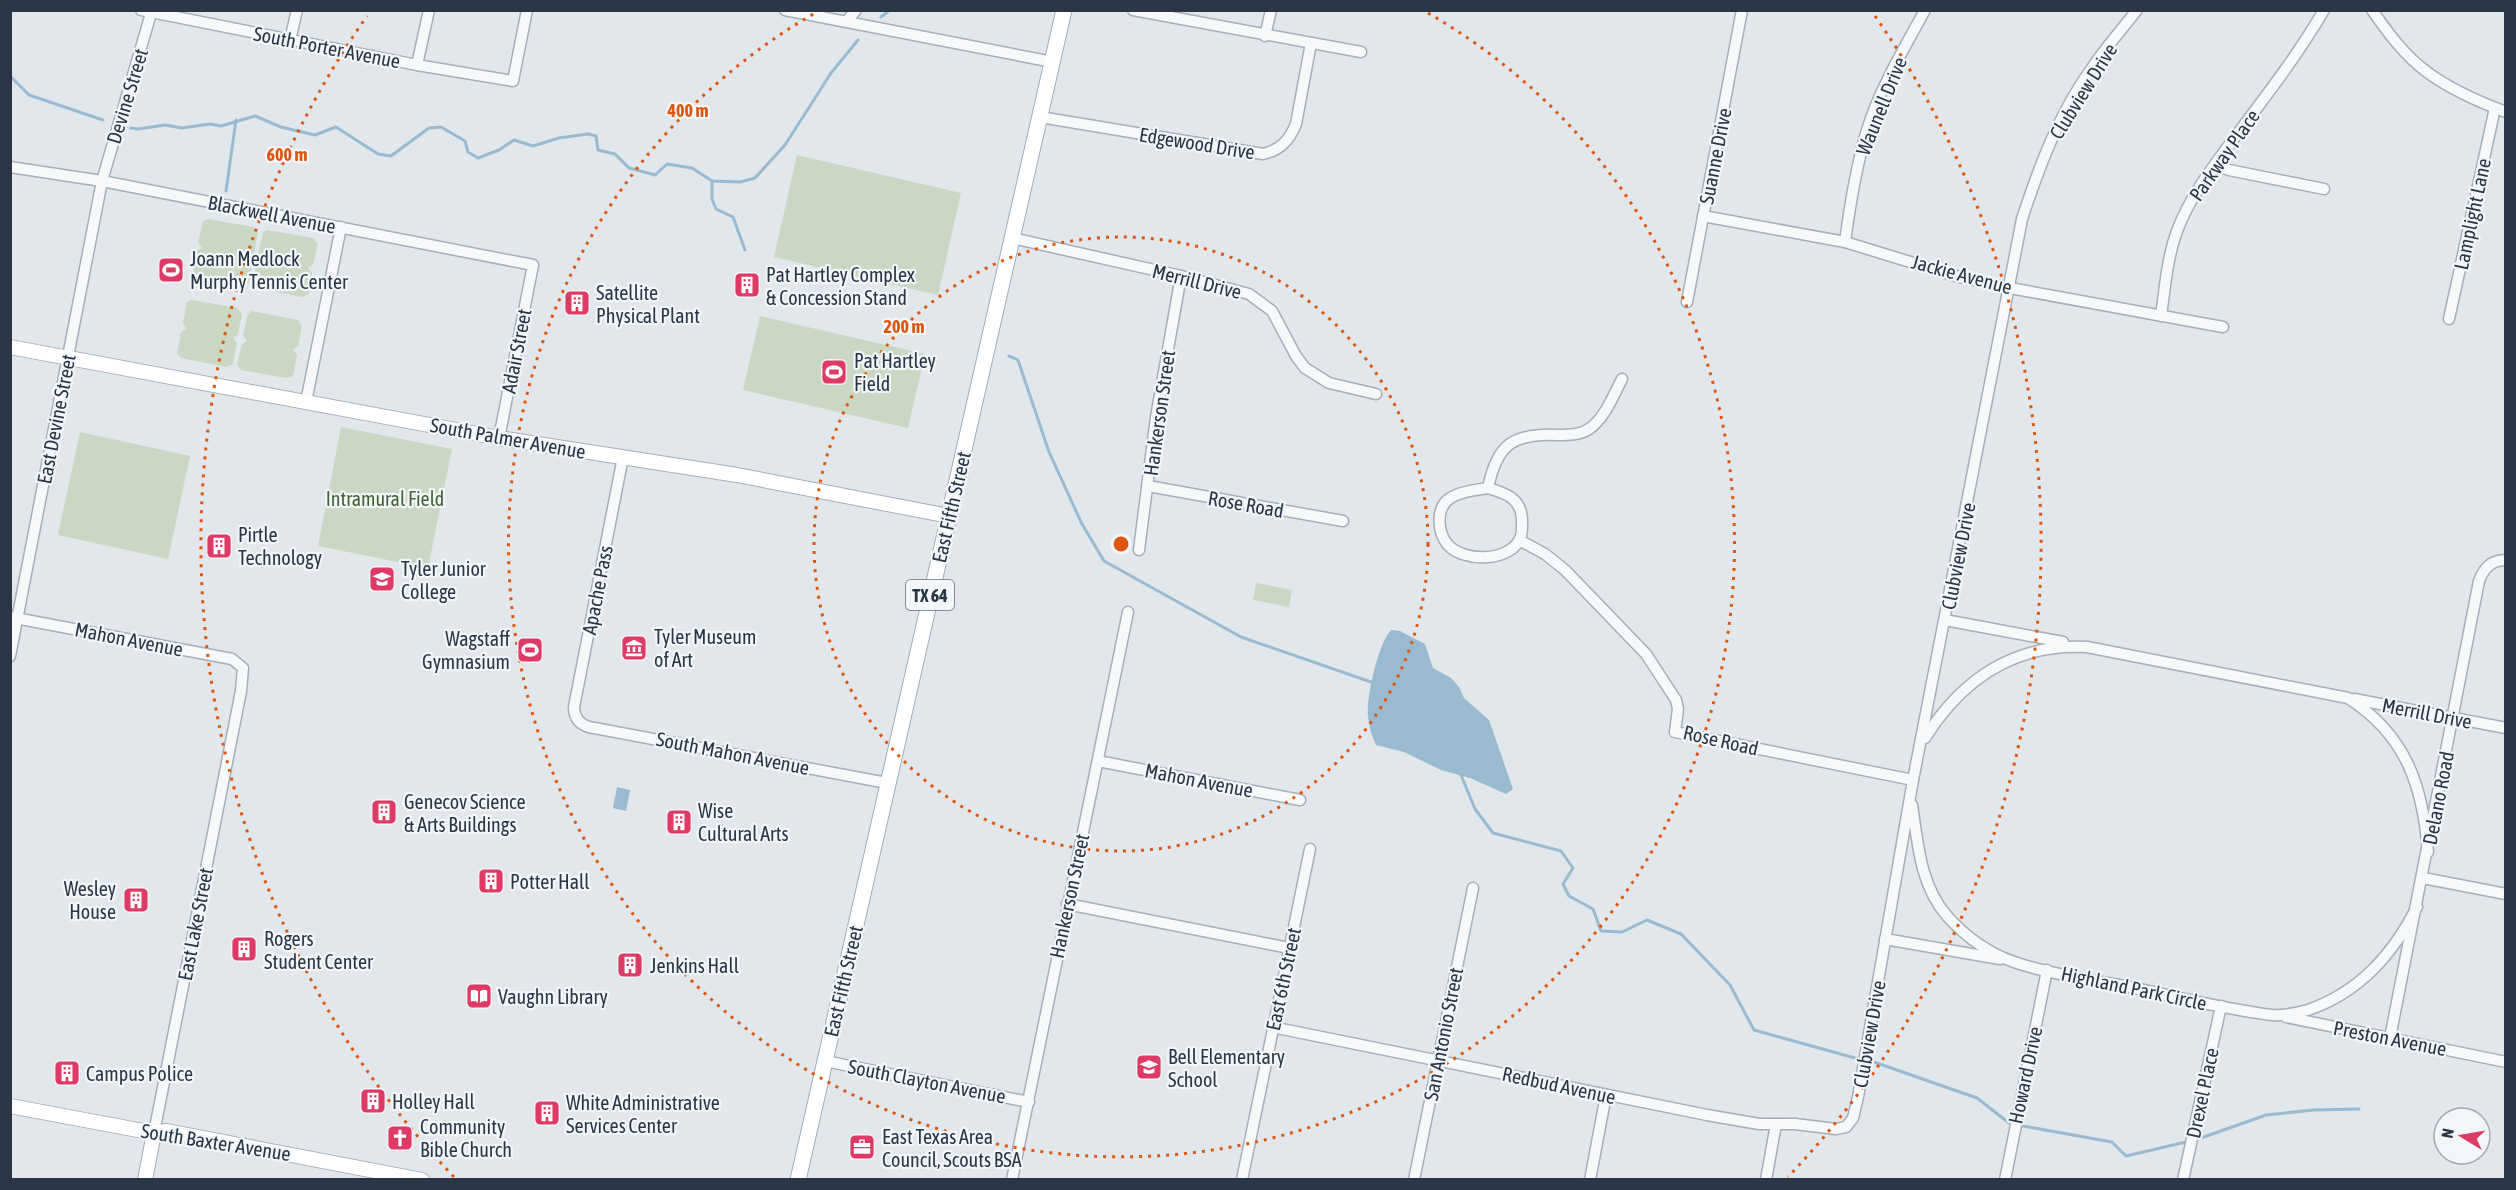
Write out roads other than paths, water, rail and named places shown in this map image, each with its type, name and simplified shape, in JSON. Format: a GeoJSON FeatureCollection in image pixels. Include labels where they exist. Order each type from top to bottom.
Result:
{"type":"FeatureCollection","features":[{"type":"Feature","properties":{"kind":"main road","name":"East Fifth Street"},"geometry":{"type":"LineString","coordinates":[[798,1179],[1064,10]]}},
{"type":"Feature","properties":{"kind":"street"},"geometry":{"type":"LineString","coordinates":[[290,40],[297,10]]}},
{"type":"Feature","properties":{"kind":"street"},"geometry":{"type":"LineString","coordinates":[[417,65],[429,10]]}},
{"type":"Feature","properties":{"kind":"street","name":"South Porter Avenue"},"geometry":{"type":"LineString","coordinates":[[148,11],[417,65],[513,81],[527,10]]}},
{"type":"Feature","properties":{"kind":"street"},"geometry":{"type":"LineString","coordinates":[[785,10],[1053,62]]}},
{"type":"Feature","properties":{"kind":"street"},"geometry":{"type":"LineString","coordinates":[[846,22],[856,10]]}},
{"type":"Feature","properties":{"kind":"street"},"geometry":{"type":"LineString","coordinates":[[1132,10],[1361,52]]}},
{"type":"Feature","properties":{"kind":"street"},"geometry":{"type":"LineString","coordinates":[[1265,36],[1271,10]]}},
{"type":"Feature","properties":{"kind":"street","name":"Suanne Drive"},"geometry":{"type":"LineString","coordinates":[[1687,302],[1743,10]]}},
{"type":"Feature","properties":{"kind":"street","name":"Waunell Drive"},"geometry":{"type":"LineString","coordinates":[[1845,242],[1849,205],[1868,128],[1894,66],[1925,10]]}},
{"type":"Feature","properties":{"kind":"street","name":"Clubview Drive"},"geometry":{"type":"LineString","coordinates":[[1846,1127],[1853,1118],[1858,1097],[1913,780],[1946,620],[2022,219],[2048,146],[2067,109],[2093,65],[2137,10]]}},
{"type":"Feature","properties":{"kind":"street","name":"Parkway Place"},"geometry":{"type":"LineString","coordinates":[[2161,316],[2176,233],[2194,195],[2308,37],[2324,10]]}},
{"type":"Feature","properties":{"kind":"street"},"geometry":{"type":"LineString","coordinates":[[2372,10],[2405,53],[2428,73],[2500,110]]}},
{"type":"Feature","properties":{"kind":"street","name":"Devine Street"},"geometry":{"type":"LineString","coordinates":[[102,181],[148,11]]}},
{"type":"Feature","properties":{"kind":"street","name":"Edgewood Drive"},"geometry":{"type":"LineString","coordinates":[[1040,117],[1263,154],[1274,151],[1292,136],[1311,43]]}},
{"type":"Feature","properties":{"kind":"street","name":"Lamplight Lane"},"geometry":{"type":"LineString","coordinates":[[2449,319],[2500,110]]}},
{"type":"Feature","properties":{"kind":"street"},"geometry":{"type":"LineString","coordinates":[[2215,165],[2229,170],[2324,189]]}},
{"type":"Feature","properties":{"kind":"street","name":"Blackwell Avenue"},"geometry":{"type":"LineString","coordinates":[[10,167],[102,181],[534,265]]}},
{"type":"Feature","properties":{"kind":"street","name":"East Devine Street"},"geometry":{"type":"LineString","coordinates":[[10,656],[14,618],[102,181]]}},
{"type":"Feature","properties":{"kind":"street","name":"Jackie Avenue"},"geometry":{"type":"LineString","coordinates":[[1703,216],[1845,242],[1959,277],[2010,288],[2223,327]]}},
{"type":"Feature","properties":{"kind":"street"},"geometry":{"type":"LineString","coordinates":[[306,402],[341,227]]}},
{"type":"Feature","properties":{"kind":"street","name":"Merrill Drive"},"geometry":{"type":"LineString","coordinates":[[1012,238],[1181,276],[1249,294],[1272,311],[1305,368],[1329,383],[1376,394]]}},
{"type":"Feature","properties":{"kind":"street","name":"Adair Street"},"geometry":{"type":"LineString","coordinates":[[498,438],[534,265]]}},
{"type":"Feature","properties":{"kind":"street","name":"Hankerson Street"},"geometry":{"type":"LineString","coordinates":[[1139,550],[1156,417],[1181,276]]}},
{"type":"Feature","properties":{"kind":"street","name":"South Palmer Avenue"},"geometry":{"type":"LineString","coordinates":[[10,347],[498,438],[737,475],[948,516]]}},
{"type":"Feature","properties":{"kind":"street"},"geometry":{"type":"LineString","coordinates":[[1488,488],[1495,462],[1509,444],[1519,437],[1531,434],[1564,435],[1585,431],[1599,419],[1622,379]]}},
{"type":"Feature","properties":{"kind":"street","name":"Apache Pass"},"geometry":{"type":"LineString","coordinates":[[579,722],[574,707],[623,457]]}},
{"type":"Feature","properties":{"kind":"street","name":"Rose Road"},"geometry":{"type":"LineString","coordinates":[[1148,486],[1343,521]]}},
{"type":"Feature","properties":{"kind":"street"},"geometry":{"type":"LineString","coordinates":[[1488,488],[1509,495],[1518,504],[1522,515],[1519,540],[1506,552],[1485,556],[1458,553],[1447,543],[1439,523],[1446,501],[1458,494],[1488,488]]}},
{"type":"Feature","properties":{"kind":"street","name":"Rose Road"},"geometry":{"type":"LineString","coordinates":[[1519,540],[1545,554],[1565,570],[1646,654],[1676,700],[1678,709],[1675,732],[1913,780]]}},
{"type":"Feature","properties":{"kind":"street","name":"Delano Road"},"geometry":{"type":"LineString","coordinates":[[2390,1038],[2480,581],[2483,571],[2494,562],[2505,560]]}},
{"type":"Feature","properties":{"kind":"street","name":"Hankerson Street"},"geometry":{"type":"LineString","coordinates":[[1012,1179],[1128,612]]}},
{"type":"Feature","properties":{"kind":"street","name":"Mahon Avenue"},"geometry":{"type":"LineString","coordinates":[[14,618],[232,659],[243,668]]}},
{"type":"Feature","properties":{"kind":"street"},"geometry":{"type":"LineString","coordinates":[[1946,620],[2348,698],[2371,713],[2384,726],[2410,766],[2422,804],[2428,852]]}},
{"type":"Feature","properties":{"kind":"street"},"geometry":{"type":"LineString","coordinates":[[1921,744],[1947,707],[1969,685],[1991,668],[2046,648],[2087,647]]}},
{"type":"Feature","properties":{"kind":"street","name":"East Lake Street"},"geometry":{"type":"LineString","coordinates":[[145,1179],[241,691],[243,668]]}},
{"type":"Feature","properties":{"kind":"street","name":"Merrill Drive"},"geometry":{"type":"LineString","coordinates":[[2348,698],[2505,728]]}},
{"type":"Feature","properties":{"kind":"street","name":"South Mahon Avenue"},"geometry":{"type":"LineString","coordinates":[[579,722],[589,727],[887,783]]}},
{"type":"Feature","properties":{"kind":"street","name":"Mahon Avenue"},"geometry":{"type":"LineString","coordinates":[[1098,761],[1300,800]]}},
{"type":"Feature","properties":{"kind":"street","name":"Highland Park Circle"},"geometry":{"type":"LineString","coordinates":[[1911,796],[1922,868],[1939,906],[1977,943],[2013,961],[2047,970],[2274,1015],[2307,1010],[2334,999],[2357,985],[2390,951],[2417,907]]}},
{"type":"Feature","properties":{"kind":"street","name":"East 6th Street"},"geometry":{"type":"LineString","coordinates":[[1242,1179],[1311,849]]}},
{"type":"Feature","properties":{"kind":"street"},"geometry":{"type":"LineString","coordinates":[[2423,878],[2505,894]]}},
{"type":"Feature","properties":{"kind":"street","name":"San Antonio Street"},"geometry":{"type":"LineString","coordinates":[[1414,1179],[1473,888]]}},
{"type":"Feature","properties":{"kind":"street"},"geometry":{"type":"LineString","coordinates":[[1067,904],[1289,948]]}},
{"type":"Feature","properties":{"kind":"street"},"geometry":{"type":"LineString","coordinates":[[1886,939],[2013,961]]}},
{"type":"Feature","properties":{"kind":"street","name":"Howard Drive"},"geometry":{"type":"LineString","coordinates":[[2005,1179],[2047,970]]}},
{"type":"Feature","properties":{"kind":"street","name":"Drexel Place"},"geometry":{"type":"LineString","coordinates":[[2183,1179],[2220,1006]]}},
{"type":"Feature","properties":{"kind":"street","name":"Preston Avenue"},"geometry":{"type":"LineString","coordinates":[[2274,1015],[2505,1062]]}},
{"type":"Feature","properties":{"kind":"street","name":"Redbud Avenue"},"geometry":{"type":"LineString","coordinates":[[1272,1027],[1707,1115],[1776,1124],[1836,1129],[1846,1127]]}},
{"type":"Feature","properties":{"kind":"street","name":"South Clayton Avenue"},"geometry":{"type":"LineString","coordinates":[[825,1061],[1029,1102]]}},
{"type":"Feature","properties":{"kind":"street"},"geometry":{"type":"LineString","coordinates":[[1590,1179],[1606,1095]]}},
{"type":"Feature","properties":{"kind":"street","name":"South Baxter Avenue"},"geometry":{"type":"LineString","coordinates":[[10,1106],[154,1132],[166,1131],[422,1179]]}},
{"type":"Feature","properties":{"kind":"street"},"geometry":{"type":"LineString","coordinates":[[1766,1179],[1776,1124]]}},
{"type":"Feature","properties":{"kind":"water"},"geometry":{"type":"Polygon","coordinates":[[[1391,630],[1400,631],[1425,644],[1433,668],[1451,678],[1459,687],[1464,698],[1489,720],[1513,789],[1506,794],[1470,778],[1441,770],[1404,752],[1376,745],[1368,721],[1369,697],[1377,659],[1391,630]]]}},
{"type":"Feature","properties":{"kind":"water"},"geometry":{"type":"Polygon","coordinates":[[[617,787],[630,790],[626,811],[613,808],[617,787]]]}},
{"type":"Feature","properties":{"kind":"waterway"},"geometry":{"type":"LineString","coordinates":[[881,17],[890,10]]}},
{"type":"Feature","properties":{"kind":"waterway"},"geometry":{"type":"LineString","coordinates":[[131,128],[165,125],[182,128],[210,124],[221,126],[255,116],[281,127],[315,135],[336,127],[378,154],[391,156],[429,128],[441,127],[465,141],[468,152],[478,158],[499,150],[514,140],[533,146],[559,138],[588,134],[596,136],[598,150],[615,154],[629,168],[655,175],[667,164],[692,168],[712,181],[740,182],[755,178],[785,145],[831,73],[858,40]]}},
{"type":"Feature","properties":{"kind":"waterway"},"geometry":{"type":"LineString","coordinates":[[10,76],[29,95],[103,120]]}},
{"type":"Feature","properties":{"kind":"waterway"},"geometry":{"type":"LineString","coordinates":[[226,191],[236,120]]}},
{"type":"Feature","properties":{"kind":"waterway"},"geometry":{"type":"LineString","coordinates":[[712,181],[712,199],[716,209],[733,217],[745,250]]}},
{"type":"Feature","properties":{"kind":"waterway"},"geometry":{"type":"LineString","coordinates":[[1009,356],[1018,360],[1049,452],[1082,524],[1104,561],[1241,637],[1374,683]]}},
{"type":"Feature","properties":{"kind":"waterway"},"geometry":{"type":"LineString","coordinates":[[1461,775],[1475,809],[1493,833],[1561,851],[1573,868],[1563,884],[1569,896],[1593,909],[1601,931],[1622,932],[1647,920],[1681,934],[1730,985],[1754,1030],[1855,1058]]}},
{"type":"Feature","properties":{"kind":"waterway"},"geometry":{"type":"LineString","coordinates":[[1874,1062],[1977,1098],[2009,1123]]}},
{"type":"Feature","properties":{"kind":"waterway"},"geometry":{"type":"LineString","coordinates":[[2201,1138],[2266,1115],[2313,1110],[2359,1109]]}},
{"type":"Feature","properties":{"kind":"waterway"},"geometry":{"type":"LineString","coordinates":[[2023,1126],[2112,1142],[2126,1156],[2186,1142]]}},
{"type":"Feature","properties":{"kind":"place","name":"Joann Medlock Murphy Tennis Center"},"geometry":{"type":"Point","coordinates":[171,270]}},
{"type":"Feature","properties":{"kind":"place","name":"Pat Hartley Complex & Concession Stand"},"geometry":{"type":"Point","coordinates":[747,285]}},
{"type":"Feature","properties":{"kind":"place","name":"Satellite Physical Plant"},"geometry":{"type":"Point","coordinates":[577,303]}},
{"type":"Feature","properties":{"kind":"place","name":"Pat Hartley Field"},"geometry":{"type":"Point","coordinates":[834,372]}},
{"type":"Feature","properties":{"kind":"place","name":"Pirtle Technology"},"geometry":{"type":"Point","coordinates":[219,546]}},
{"type":"Feature","properties":{"kind":"place","name":"Tyler Junior College"},"geometry":{"type":"Point","coordinates":[382,579]}},
{"type":"Feature","properties":{"kind":"place","name":"Tyler Museum of Art"},"geometry":{"type":"Point","coordinates":[634,648]}},
{"type":"Feature","properties":{"kind":"place","name":"Wagstaff Gymnasium"},"geometry":{"type":"Point","coordinates":[530,650]}},
{"type":"Feature","properties":{"kind":"place","name":"Genecov Science & Arts Buildings"},"geometry":{"type":"Point","coordinates":[384,812]}},
{"type":"Feature","properties":{"kind":"place","name":"Wise Cultural Arts"},"geometry":{"type":"Point","coordinates":[679,822]}},
{"type":"Feature","properties":{"kind":"place","name":"Potter Hall"},"geometry":{"type":"Point","coordinates":[491,881]}},
{"type":"Feature","properties":{"kind":"place","name":"Wesley House"},"geometry":{"type":"Point","coordinates":[136,900]}},
{"type":"Feature","properties":{"kind":"place","name":"Rogers Student Center"},"geometry":{"type":"Point","coordinates":[244,949]}},
{"type":"Feature","properties":{"kind":"place","name":"Jenkins Hall"},"geometry":{"type":"Point","coordinates":[630,965]}},
{"type":"Feature","properties":{"kind":"place","name":"Vaughn Library"},"geometry":{"type":"Point","coordinates":[479,996]}},
{"type":"Feature","properties":{"kind":"place","name":"Bell Elementary School"},"geometry":{"type":"Point","coordinates":[1149,1067]}},
{"type":"Feature","properties":{"kind":"place","name":"Campus Police"},"geometry":{"type":"Point","coordinates":[67,1073]}},
{"type":"Feature","properties":{"kind":"place","name":"Holley Hall"},"geometry":{"type":"Point","coordinates":[373,1101]}},
{"type":"Feature","properties":{"kind":"place","name":"White Administrative Services Center"},"geometry":{"type":"Point","coordinates":[547,1113]}},
{"type":"Feature","properties":{"kind":"place","name":"Community Bible Church"},"geometry":{"type":"Point","coordinates":[400,1138]}},
{"type":"Feature","properties":{"kind":"place","name":"East Texas Area Council, Scouts BSA"},"geometry":{"type":"Point","coordinates":[862,1147]}},
{"type":"Feature","properties":{"kind":"park label","name":"Intramural Field"},"geometry":{"type":"Point","coordinates":[385,498]}}]}
